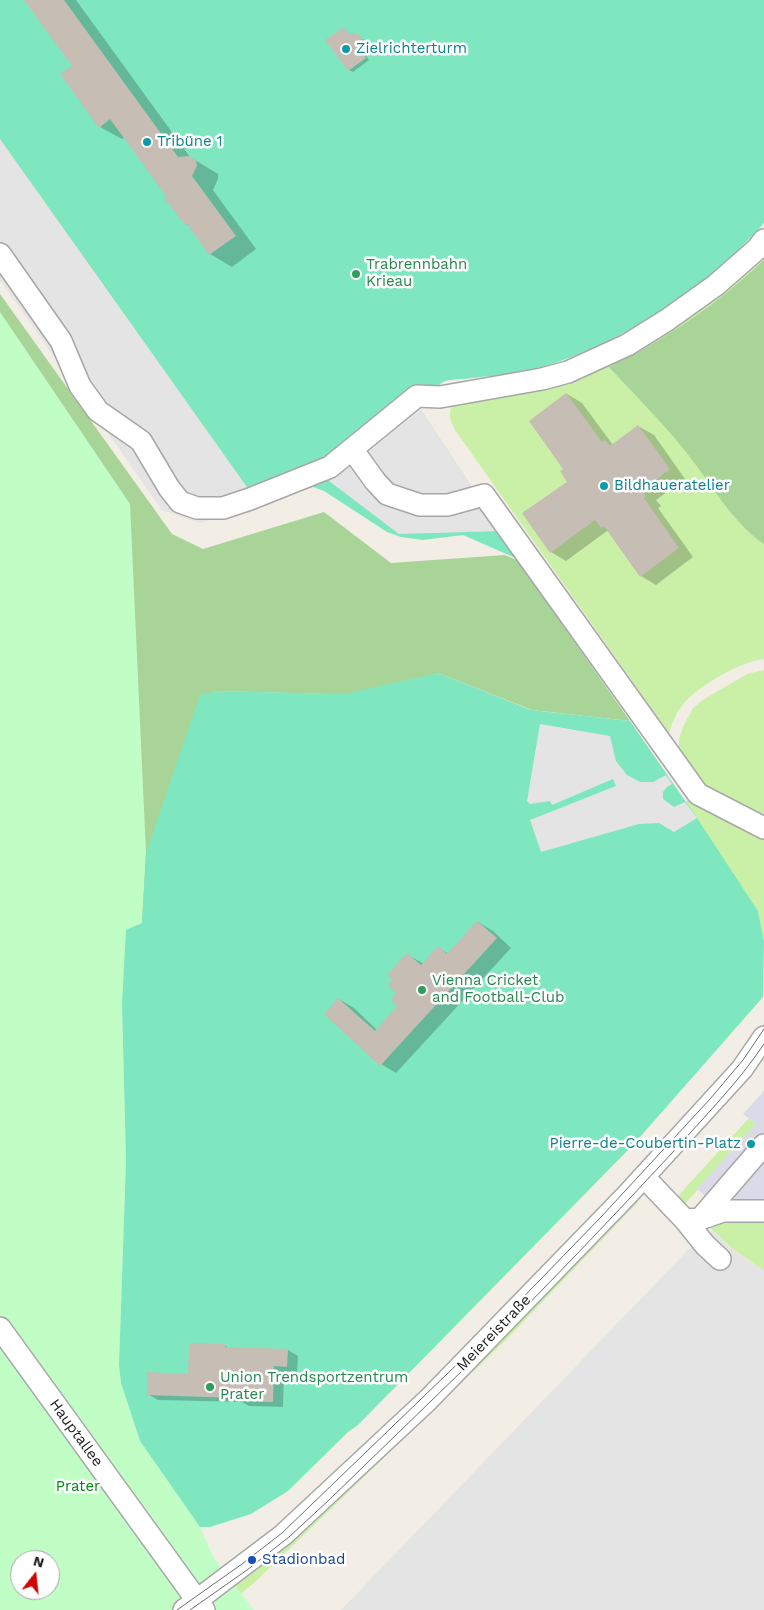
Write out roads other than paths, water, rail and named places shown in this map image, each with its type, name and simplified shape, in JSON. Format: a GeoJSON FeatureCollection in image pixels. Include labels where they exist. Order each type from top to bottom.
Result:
{"type":"FeatureCollection","features":[{"type":"Feature","properties":{"kind":"street"},"geometry":{"type":"LineString","coordinates":[[0,254],[61,341],[80,386],[98,411],[141,441],[169,488],[180,502],[197,508],[223,508],[330,467],[417,396],[440,397],[542,379],[568,372],[628,345],[716,285],[758,248],[764,240]]}},
{"type":"Feature","properties":{"kind":"street"},"geometry":{"type":"LineString","coordinates":[[352,449],[387,494],[420,505],[448,505],[484,495],[676,776],[698,794],[764,828]]}},
{"type":"Feature","properties":{"kind":"street","name":"Meiereistraße"},"geometry":{"type":"LineString","coordinates":[[195,1607],[284,1535],[428,1400],[644,1177],[742,1069],[764,1037]]}},
{"type":"Feature","properties":{"kind":"street"},"geometry":{"type":"LineString","coordinates":[[692,1220],[764,1145]]}},
{"type":"Feature","properties":{"kind":"street"},"geometry":{"type":"LineString","coordinates":[[644,1177],[692,1220],[705,1246],[720,1259]]}},
{"type":"Feature","properties":{"kind":"street"},"geometry":{"type":"LineString","coordinates":[[692,1220],[723,1212],[764,1211]]}},
{"type":"Feature","properties":{"kind":"street","name":"Hauptallee"},"geometry":{"type":"LineString","coordinates":[[0,1328],[195,1607]]}},
{"type":"Feature","properties":{"kind":"tram line"},"geometry":{"type":"LineString","coordinates":[[177,1610],[282,1533],[475,1347],[601,1217],[710,1099],[743,1060],[764,1029]]}},
{"type":"Feature","properties":{"kind":"tram line"},"geometry":{"type":"LineString","coordinates":[[483,1350],[673,1152],[732,1086],[764,1044]]}},
{"type":"Feature","properties":{"kind":"tram line"},"geometry":{"type":"LineString","coordinates":[[190,1610],[247,1570],[289,1537],[464,1369]]}},
{"type":"Feature","properties":{"kind":"place","name":"Zielrichterturm"},"geometry":{"type":"Point","coordinates":[346,49]}},
{"type":"Feature","properties":{"kind":"place","name":"Tribüne 1"},"geometry":{"type":"Point","coordinates":[147,142]}},
{"type":"Feature","properties":{"kind":"place","name":"Trabrennbahn Krieau"},"geometry":{"type":"Point","coordinates":[356,274]}},
{"type":"Feature","properties":{"kind":"place","name":"Bildhaueratelier"},"geometry":{"type":"Point","coordinates":[604,486]}},
{"type":"Feature","properties":{"kind":"place","name":"Vienna Cricket and Football-Club"},"geometry":{"type":"Point","coordinates":[422,990]}},
{"type":"Feature","properties":{"kind":"place","name":"Pierre-de-Coubertin-Platz"},"geometry":{"type":"Point","coordinates":[751,1144]}},
{"type":"Feature","properties":{"kind":"place","name":"Union Trendsportzentrum Prater"},"geometry":{"type":"Point","coordinates":[210,1387]}},
{"type":"Feature","properties":{"kind":"place","name":"Stadionbad"},"geometry":{"type":"Point","coordinates":[252,1560]}},
{"type":"Feature","properties":{"kind":"park label","name":"Prater"},"geometry":{"type":"Point","coordinates":[78,1487]}}]}
